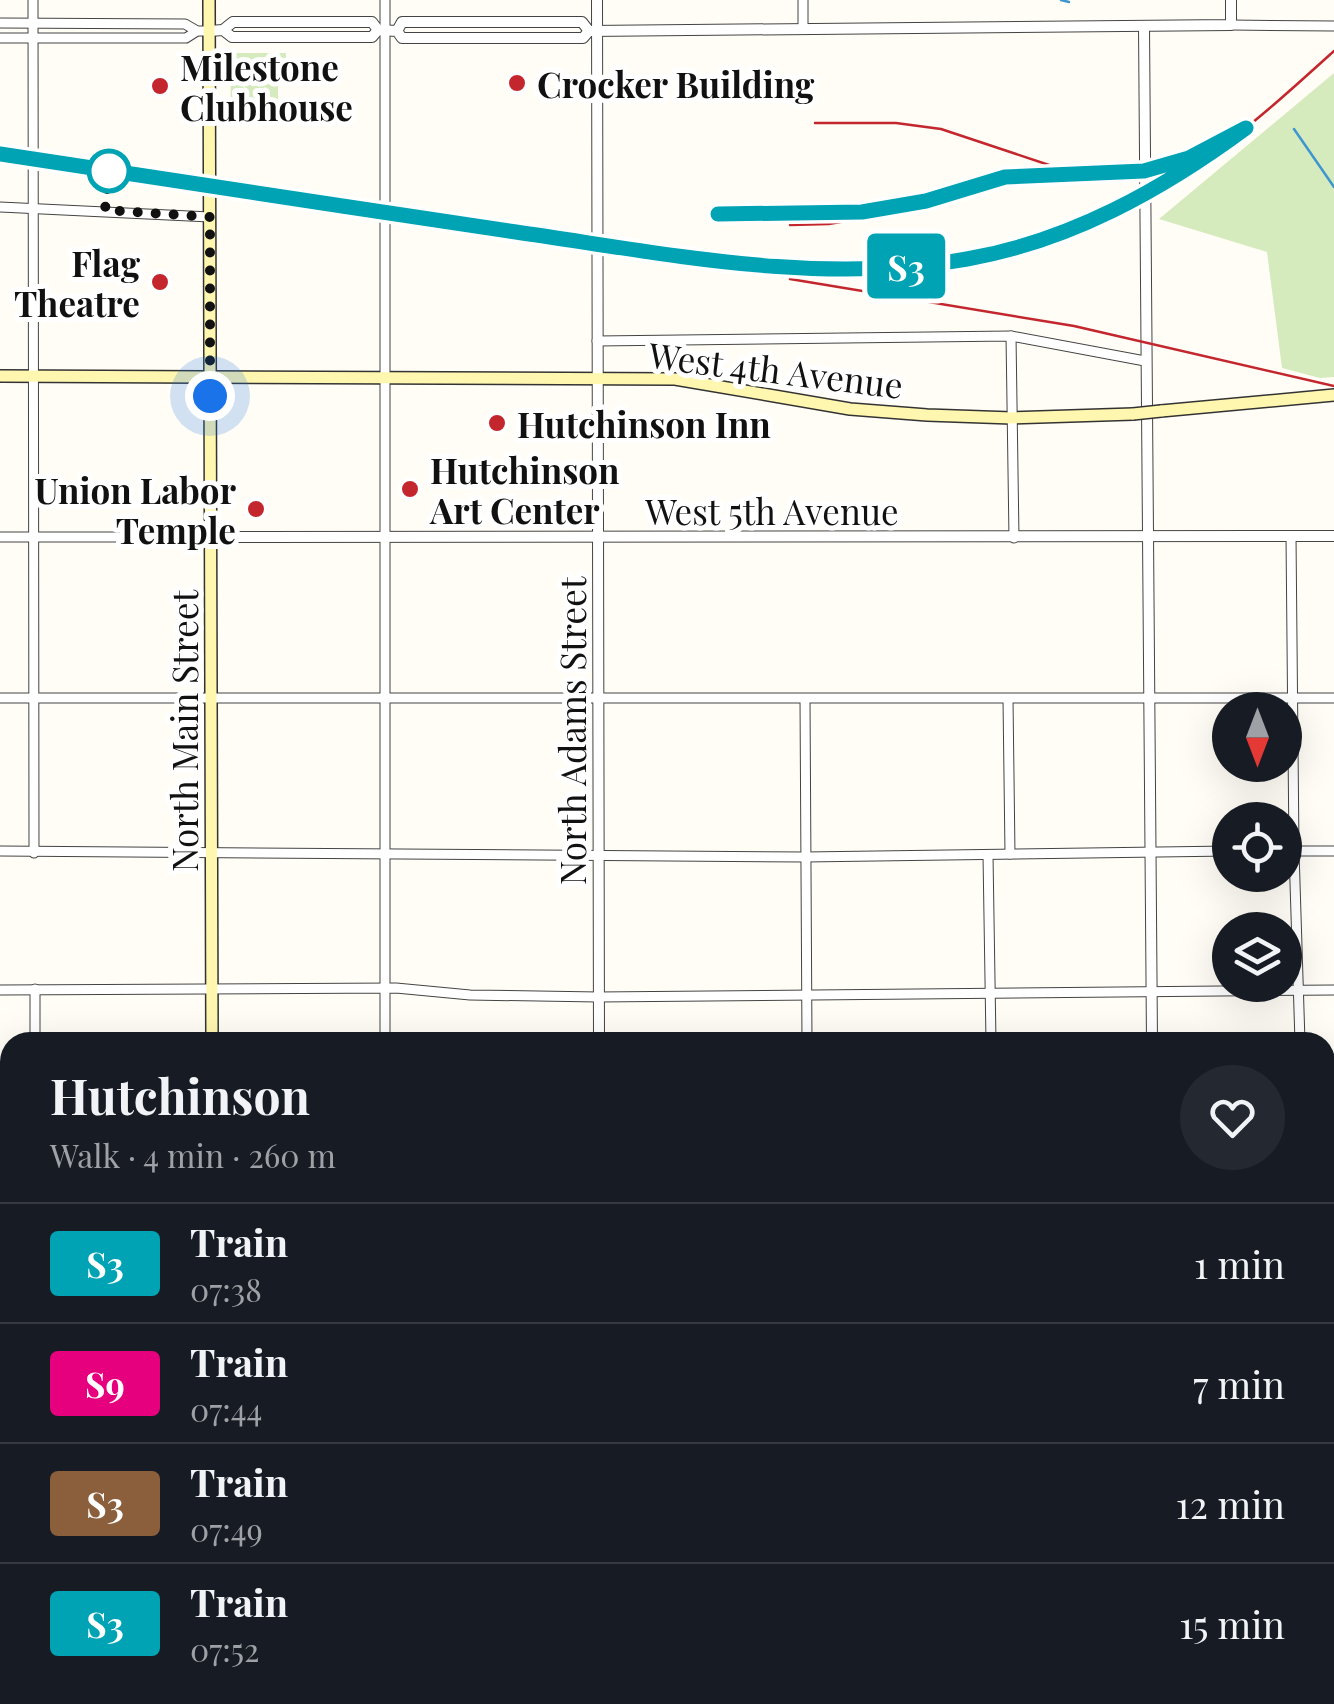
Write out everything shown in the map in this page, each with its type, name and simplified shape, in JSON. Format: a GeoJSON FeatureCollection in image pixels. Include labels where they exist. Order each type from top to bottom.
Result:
{"type":"FeatureCollection","features":[{"type":"Feature","properties":{"kind":"main road","name":"North Main Street"},"geometry":{"type":"LineString","coordinates":[[209,0],[212,1032]]}},
{"type":"Feature","properties":{"kind":"main road","name":"West 4th Avenue"},"geometry":{"type":"LineString","coordinates":[[0,376],[674,379],[850,409],[1012,418],[1133,414],[1334,395]]}},
{"type":"Feature","properties":{"kind":"street"},"geometry":{"type":"LineString","coordinates":[[33,0],[34,853]]}},
{"type":"Feature","properties":{"kind":"street"},"geometry":{"type":"LineString","coordinates":[[385,0],[385,1032]]}},
{"type":"Feature","properties":{"kind":"street","name":"North Adams Street"},"geometry":{"type":"LineString","coordinates":[[597,0],[592,31],[599,1032]]}},
{"type":"Feature","properties":{"kind":"street"},"geometry":{"type":"LineString","coordinates":[[803,29],[804,0]]}},
{"type":"Feature","properties":{"kind":"street"},"geometry":{"type":"LineString","coordinates":[[1231,0],[1231,25]]}},
{"type":"Feature","properties":{"kind":"street"},"geometry":{"type":"LineString","coordinates":[[0,23],[186,24],[232,37],[252,38],[372,37],[387,31],[402,38],[582,38],[592,31],[1334,26]]}},
{"type":"Feature","properties":{"kind":"street"},"geometry":{"type":"LineString","coordinates":[[1144,27],[1152,1032]]}},
{"type":"Feature","properties":{"kind":"street"},"geometry":{"type":"LineString","coordinates":[[0,38],[186,38],[210,30]]}},
{"type":"Feature","properties":{"kind":"street"},"geometry":{"type":"LineString","coordinates":[[0,208],[210,217]]}},
{"type":"Feature","properties":{"kind":"street"},"geometry":{"type":"LineString","coordinates":[[597,341],[1011,336],[1145,361]]}},
{"type":"Feature","properties":{"kind":"street"},"geometry":{"type":"LineString","coordinates":[[1011,336],[1014,538]]}},
{"type":"Feature","properties":{"kind":"street"},"geometry":{"type":"LineString","coordinates":[[1291,536],[1292,692]]}},
{"type":"Feature","properties":{"kind":"street","name":"West 5th Avenue"},"geometry":{"type":"LineString","coordinates":[[210,537],[1334,536]]}},
{"type":"Feature","properties":{"kind":"street"},"geometry":{"type":"LineString","coordinates":[[0,537],[210,537]]}},
{"type":"Feature","properties":{"kind":"street"},"geometry":{"type":"LineString","coordinates":[[0,698],[1212,699]]}},
{"type":"Feature","properties":{"kind":"street"},"geometry":{"type":"LineString","coordinates":[[805,698],[807,1032]]}},
{"type":"Feature","properties":{"kind":"street"},"geometry":{"type":"LineString","coordinates":[[1302,698],[1334,698]]}},
{"type":"Feature","properties":{"kind":"street"},"geometry":{"type":"LineString","coordinates":[[1008,699],[1010,854]]}},
{"type":"Feature","properties":{"kind":"street"},"geometry":{"type":"LineString","coordinates":[[0,851],[805,857],[1212,850]]}},
{"type":"Feature","properties":{"kind":"street"},"geometry":{"type":"LineString","coordinates":[[1302,851],[1334,851]]}},
{"type":"Feature","properties":{"kind":"street"},"geometry":{"type":"LineString","coordinates":[[988,854],[991,1032]]}},
{"type":"Feature","properties":{"kind":"street"},"geometry":{"type":"LineString","coordinates":[[0,990],[386,988],[470,995],[598,997],[1212,990]]}},
{"type":"Feature","properties":{"kind":"street"},"geometry":{"type":"LineString","coordinates":[[35,990],[35,1032]]}},
{"type":"Feature","properties":{"kind":"street"},"geometry":{"type":"LineString","coordinates":[[1302,990],[1334,990]]}},
{"type":"Feature","properties":{"kind":"street"},"geometry":{"type":"LineString","coordinates":[[1299,1002],[1300,1032]]}},
{"type":"Feature","properties":{"kind":"green space"},"geometry":{"type":"Polygon","coordinates":[[[230,53],[286,53],[286,76],[278,78],[278,104],[285,105],[286,111],[231,111],[230,53]]]}},
{"type":"Feature","properties":{"kind":"green space"},"geometry":{"type":"Polygon","coordinates":[[[1334,73],[1334,377],[1320,378],[1282,368],[1267,252],[1159,219],[1334,73]]]}},
{"type":"Feature","properties":{"kind":"waterway"},"geometry":{"type":"LineString","coordinates":[[1061,0],[1069,2]]}},
{"type":"Feature","properties":{"kind":"waterway"},"geometry":{"type":"LineString","coordinates":[[1294,129],[1334,187]]}},
{"type":"Feature","properties":{"kind":"railway"},"geometry":{"type":"LineString","coordinates":[[0,154],[705,258],[774,265],[906,265],[969,257],[1031,243],[1092,221],[1152,192],[1228,142],[1334,51]]}},
{"type":"Feature","properties":{"kind":"railway"},"geometry":{"type":"LineString","coordinates":[[815,123],[896,123],[941,129],[1052,166]]}},
{"type":"Feature","properties":{"kind":"railway"},"geometry":{"type":"LineString","coordinates":[[790,225],[863,218],[1005,177],[1144,171],[1192,156]]}},
{"type":"Feature","properties":{"kind":"railway"},"geometry":{"type":"LineString","coordinates":[[718,214],[807,214]]}},
{"type":"Feature","properties":{"kind":"railway"},"geometry":{"type":"LineString","coordinates":[[790,279],[1074,326],[1334,386]]}},
{"type":"Feature","properties":{"kind":"train","name":"S3"},"geometry":{"type":"LineString","coordinates":[[0,154],[704,258],[837,269],[888,268],[1006,251],[1084,224],[1169,181],[1246,128],[1189,158],[1144,171],[1005,177],[926,201],[862,212],[718,214]]}},
{"type":"Feature","properties":{"kind":"place","name":"Crocker Building"},"geometry":{"type":"Point","coordinates":[517,83]}},
{"type":"Feature","properties":{"kind":"place","name":"Milestone Clubhouse"},"geometry":{"type":"Point","coordinates":[160,86]}},
{"type":"Feature","properties":{"kind":"place","name":"Flag Theatre"},"geometry":{"type":"Point","coordinates":[160,282]}},
{"type":"Feature","properties":{"kind":"place","name":"Hutchinson Inn"},"geometry":{"type":"Point","coordinates":[497,423]}},
{"type":"Feature","properties":{"kind":"place","name":"Hutchinson Art Center"},"geometry":{"type":"Point","coordinates":[410,489]}},
{"type":"Feature","properties":{"kind":"place","name":"Union Labor Temple"},"geometry":{"type":"Point","coordinates":[256,509]}},
{"type":"Feature","properties":{"kind":"route"},"geometry":{"type":"LineString","coordinates":[[109,171],[105,210],[210,217],[210,396]]}}]}
